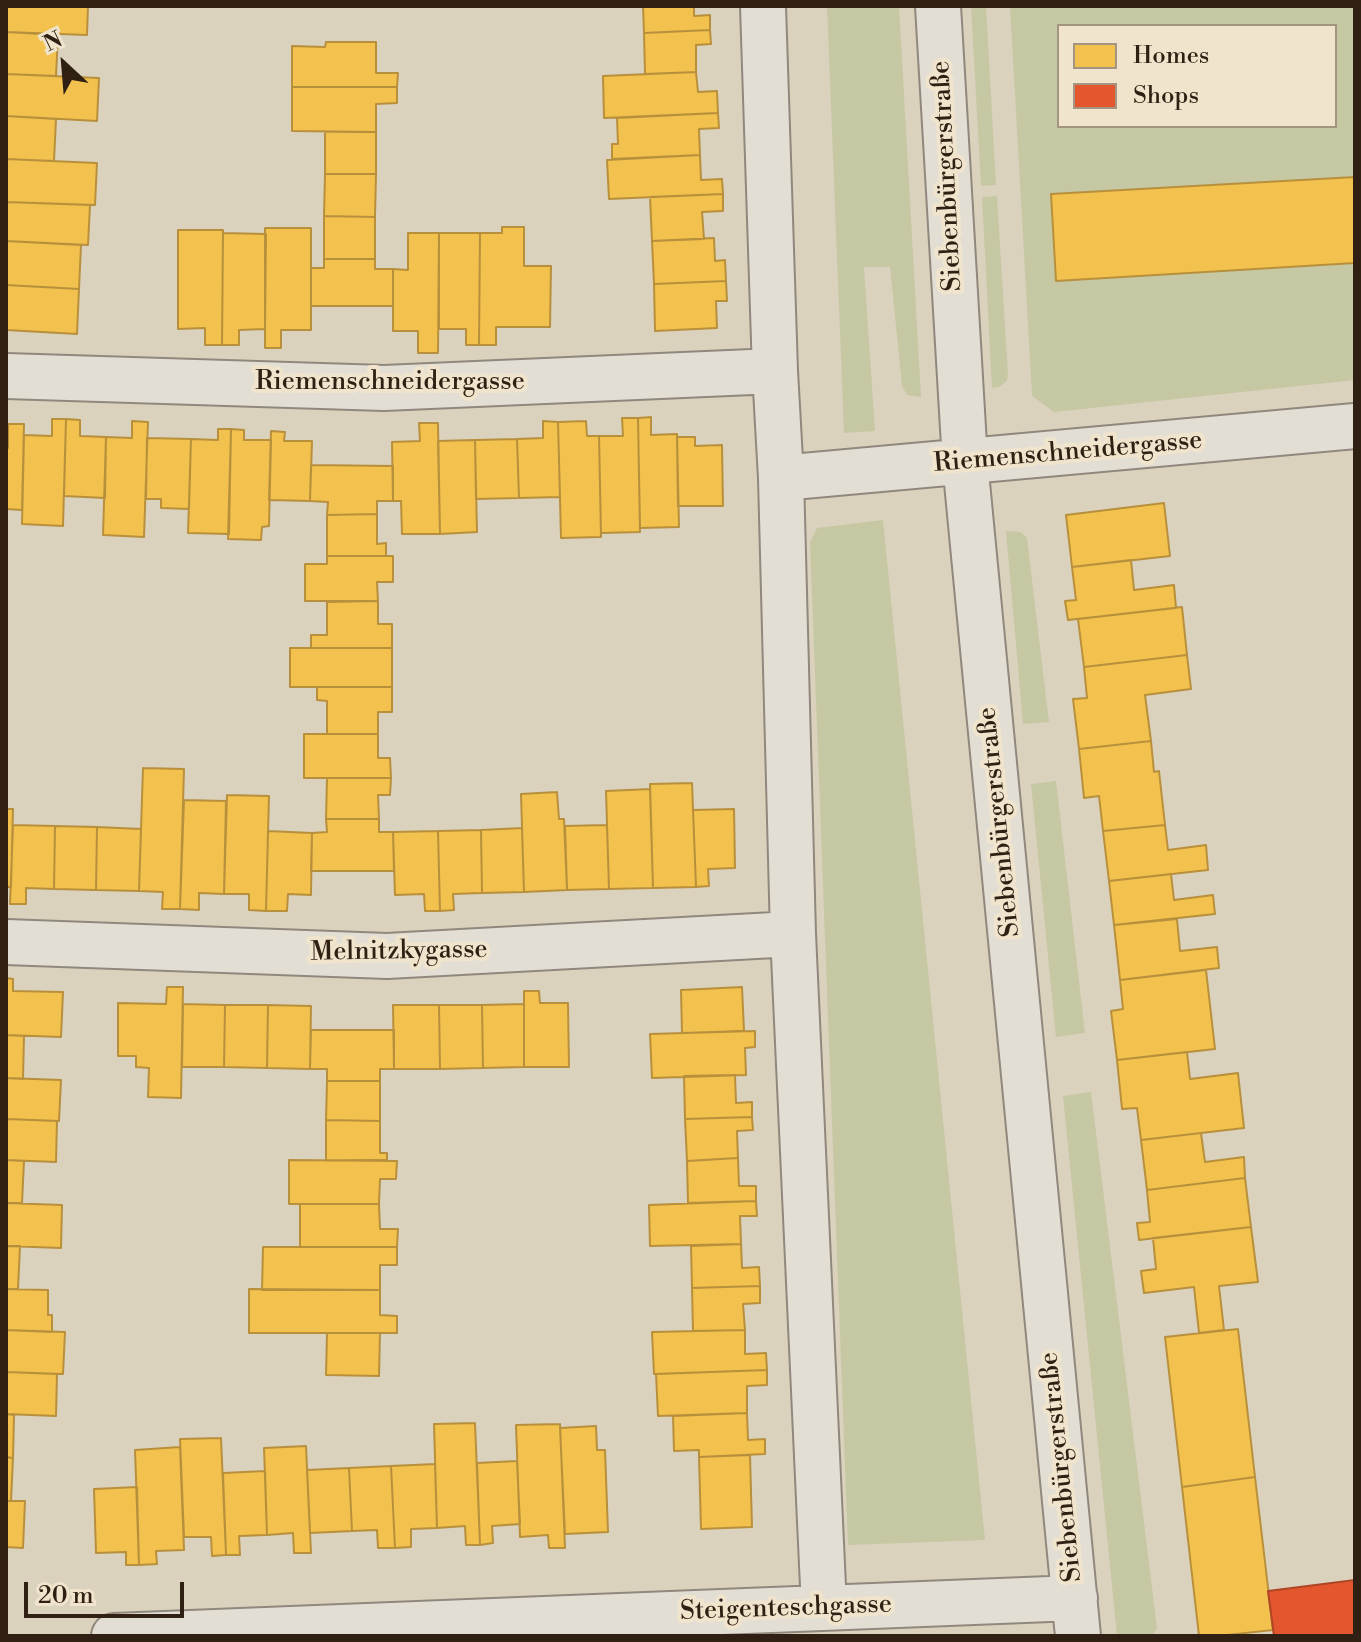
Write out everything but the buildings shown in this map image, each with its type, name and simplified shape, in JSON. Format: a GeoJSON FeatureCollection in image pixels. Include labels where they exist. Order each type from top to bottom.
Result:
{"type":"FeatureCollection","features":[{"type":"Feature","properties":{"kind":"street"},"geometry":{"type":"LineString","coordinates":[[763,6],[781,478],[793,934],[824,1608]]}},
{"type":"Feature","properties":{"kind":"street","name":"Siebenbürgerstraße"},"geometry":{"type":"LineString","coordinates":[[938,6],[965,462],[1076,1617]]}},
{"type":"Feature","properties":{"kind":"street","name":"Riemenschneidergasse"},"geometry":{"type":"LineString","coordinates":[[6,376],[384,388],[775,371]]}},
{"type":"Feature","properties":{"kind":"street","name":"Riemenschneidergasse"},"geometry":{"type":"LineString","coordinates":[[781,478],[1355,426]]}},
{"type":"Feature","properties":{"kind":"street","name":"Melnitzkygasse"},"geometry":{"type":"LineString","coordinates":[[6,942],[387,956],[793,934]]}},
{"type":"Feature","properties":{"kind":"street","name":"Steigenteschgasse"},"geometry":{"type":"LineString","coordinates":[[134,1635],[824,1608],[1076,1617]]}},
{"type":"Feature","properties":{"kind":"green space"},"geometry":{"type":"Polygon","coordinates":[[[827,6],[899,6],[921,397],[907,395],[902,386],[890,267],[864,267],[875,431],[844,433],[827,6]]]}},
{"type":"Feature","properties":{"kind":"green space"},"geometry":{"type":"Polygon","coordinates":[[[971,6],[986,6],[996,185],[981,186],[971,6]]]}},
{"type":"Feature","properties":{"kind":"green space"},"geometry":{"type":"Polygon","coordinates":[[[1010,6],[1355,6],[1355,177],[1052,194],[1056,281],[1355,263],[1355,380],[1054,412],[1032,396],[1010,6]]]}},
{"type":"Feature","properties":{"kind":"green space"},"geometry":{"type":"Polygon","coordinates":[[[997,196],[1008,375],[1007,381],[992,388],[982,197],[997,196]]]}},
{"type":"Feature","properties":{"kind":"green space"},"geometry":{"type":"Polygon","coordinates":[[[883,520],[985,1540],[848,1545],[810,542],[817,528],[883,520]]]}},
{"type":"Feature","properties":{"kind":"green space"},"geometry":{"type":"Polygon","coordinates":[[[1006,531],[1021,532],[1027,538],[1049,722],[1023,724],[1006,531]]]}},
{"type":"Feature","properties":{"kind":"green space"},"geometry":{"type":"Polygon","coordinates":[[[1056,781],[1085,1033],[1056,1037],[1031,784],[1056,781]]]}},
{"type":"Feature","properties":{"kind":"green space"},"geometry":{"type":"Polygon","coordinates":[[[1091,1092],[1157,1628],[1152,1636],[1117,1636],[1063,1096],[1091,1092]]]}}]}
